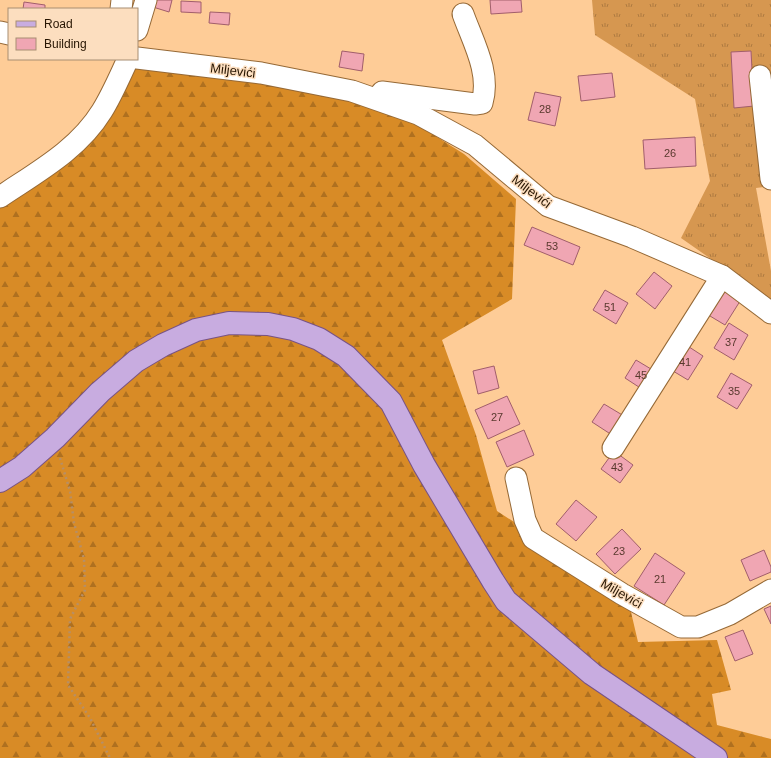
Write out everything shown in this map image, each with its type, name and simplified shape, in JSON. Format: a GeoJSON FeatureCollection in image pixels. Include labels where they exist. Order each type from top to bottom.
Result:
{"type":"FeatureCollection","features":[{"type":"Feature","properties":{"kind":"main road"},"geometry":{"type":"LineString","coordinates":[[0,481],[22,467],[55,438],[100,392],[136,361],[163,345],[196,330],[230,323],[268,324],[293,329],[319,339],[346,356],[391,402],[424,465],[506,601],[592,674],[716,758]]}},
{"type":"Feature","properties":{"kind":"street"},"geometry":{"type":"LineString","coordinates":[[138,27],[146,0]]}},
{"type":"Feature","properties":{"kind":"street","name":"Miljevići"},"geometry":{"type":"LineString","coordinates":[[352,91],[389,92],[440,100],[475,104],[482,103],[485,93],[485,76],[463,14]]}},
{"type":"Feature","properties":{"kind":"street","name":"Miljevići"},"geometry":{"type":"LineString","coordinates":[[138,58],[262,73],[352,91],[418,114],[475,145],[548,206],[632,237],[722,276],[771,313]]}},
{"type":"Feature","properties":{"kind":"street"},"geometry":{"type":"LineString","coordinates":[[0,197],[55,160],[80,139],[102,112],[128,60]]}},
{"type":"Feature","properties":{"kind":"street"},"geometry":{"type":"LineString","coordinates":[[760,76],[771,179]]}},
{"type":"Feature","properties":{"kind":"street"},"geometry":{"type":"LineString","coordinates":[[613,448],[722,276]]}},
{"type":"Feature","properties":{"kind":"street","name":"Miljevići"},"geometry":{"type":"LineString","coordinates":[[516,478],[525,520],[533,538],[622,594],[681,627],[698,627],[730,614],[771,590]]}},
{"type":"Feature","properties":{"kind":"path"},"geometry":{"type":"LineString","coordinates":[[55,438],[70,491],[74,523],[84,559],[85,590],[70,619],[68,685],[90,718],[110,758]]}},
{"type":"Feature","properties":{"kind":"green space"},"geometry":{"type":"Polygon","coordinates":[[[592,0],[771,0],[771,186],[756,188],[771,271],[771,301],[681,238],[710,181],[695,99],[595,35],[592,0]]]}},
{"type":"Feature","properties":{"kind":"green space"},"geometry":{"type":"Polygon","coordinates":[[[131,65],[262,80],[391,108],[464,154],[516,199],[512,299],[442,340],[476,435],[497,511],[627,595],[638,642],[717,640],[731,690],[712,694],[717,725],[771,739],[771,758],[0,758],[0,207],[66,159],[131,65]]]}},
{"type":"Feature","properties":{"kind":"building"},"geometry":{"type":"Polygon","coordinates":[[[155,0],[172,0],[169,12],[153,7],[155,0]]]}},
{"type":"Feature","properties":{"kind":"building"},"geometry":{"type":"Polygon","coordinates":[[[490,0],[521,0],[522,12],[491,14],[490,0]]]}},
{"type":"Feature","properties":{"kind":"building"},"geometry":{"type":"Polygon","coordinates":[[[181,1],[201,2],[201,13],[181,12],[181,1]]]}},
{"type":"Feature","properties":{"kind":"building"},"geometry":{"type":"Polygon","coordinates":[[[24,2],[45,5],[45,8],[23,8],[24,2]]]}},
{"type":"Feature","properties":{"kind":"building"},"geometry":{"type":"Polygon","coordinates":[[[210,12],[230,13],[229,25],[209,23],[210,12]]]}},
{"type":"Feature","properties":{"kind":"building"},"geometry":{"type":"Polygon","coordinates":[[[342,51],[364,54],[362,71],[339,67],[342,51]]]}},
{"type":"Feature","properties":{"kind":"building"},"geometry":{"type":"Polygon","coordinates":[[[751,51],[754,106],[734,108],[731,52],[751,51]]]}},
{"type":"Feature","properties":{"kind":"building"},"geometry":{"type":"Polygon","coordinates":[[[612,73],[615,97],[581,101],[578,76],[612,73]]]}},
{"type":"Feature","properties":{"kind":"building"},"geometry":{"type":"Polygon","coordinates":[[[535,92],[561,97],[555,126],[528,120],[535,92]]]}},
{"type":"Feature","properties":{"kind":"building"},"geometry":{"type":"Polygon","coordinates":[[[695,137],[696,166],[645,169],[643,140],[695,137]]]}},
{"type":"Feature","properties":{"kind":"building"},"geometry":{"type":"Polygon","coordinates":[[[532,227],[580,247],[573,265],[524,245],[532,227]]]}},
{"type":"Feature","properties":{"kind":"building"},"geometry":{"type":"Polygon","coordinates":[[[654,272],[672,286],[655,309],[636,294],[654,272]]]}},
{"type":"Feature","properties":{"kind":"building"},"geometry":{"type":"Polygon","coordinates":[[[721,286],[742,298],[725,325],[705,313],[721,286]]]}},
{"type":"Feature","properties":{"kind":"building"},"geometry":{"type":"Polygon","coordinates":[[[605,290],[628,303],[616,324],[593,310],[605,290]]]}},
{"type":"Feature","properties":{"kind":"building"},"geometry":{"type":"Polygon","coordinates":[[[729,323],[748,335],[734,360],[714,348],[729,323]]]}},
{"type":"Feature","properties":{"kind":"building"},"geometry":{"type":"Polygon","coordinates":[[[683,343],[703,356],[688,380],[668,368],[683,343]]]}},
{"type":"Feature","properties":{"kind":"building"},"geometry":{"type":"Polygon","coordinates":[[[636,360],[656,372],[645,391],[625,378],[636,360]]]}},
{"type":"Feature","properties":{"kind":"building"},"geometry":{"type":"Polygon","coordinates":[[[494,366],[499,388],[478,394],[473,371],[494,366]]]}},
{"type":"Feature","properties":{"kind":"building"},"geometry":{"type":"Polygon","coordinates":[[[731,373],[752,385],[737,409],[717,397],[731,373]]]}},
{"type":"Feature","properties":{"kind":"building"},"geometry":{"type":"Polygon","coordinates":[[[507,396],[520,424],[488,439],[475,410],[507,396]]]}},
{"type":"Feature","properties":{"kind":"building"},"geometry":{"type":"Polygon","coordinates":[[[604,404],[624,416],[612,435],[592,422],[604,404]]]}},
{"type":"Feature","properties":{"kind":"building"},"geometry":{"type":"Polygon","coordinates":[[[524,430],[534,455],[507,467],[496,442],[524,430]]]}},
{"type":"Feature","properties":{"kind":"building"},"geometry":{"type":"Polygon","coordinates":[[[614,451],[633,465],[620,483],[601,469],[614,451]]]}},
{"type":"Feature","properties":{"kind":"building"},"geometry":{"type":"Polygon","coordinates":[[[576,500],[597,517],[576,541],[556,524],[576,500]]]}},
{"type":"Feature","properties":{"kind":"building"},"geometry":{"type":"Polygon","coordinates":[[[622,529],[641,549],[615,574],[596,554],[622,529]]]}},
{"type":"Feature","properties":{"kind":"building"},"geometry":{"type":"Polygon","coordinates":[[[764,550],[771,567],[771,572],[750,581],[741,560],[764,550]]]}},
{"type":"Feature","properties":{"kind":"building"},"geometry":{"type":"Polygon","coordinates":[[[655,553],[685,573],[664,605],[634,586],[655,553]]]}},
{"type":"Feature","properties":{"kind":"building"},"geometry":{"type":"Polygon","coordinates":[[[771,606],[771,624],[764,609],[771,606]]]}},
{"type":"Feature","properties":{"kind":"building"},"geometry":{"type":"Polygon","coordinates":[[[743,630],[753,654],[735,661],[725,637],[743,630]]]}}]}
